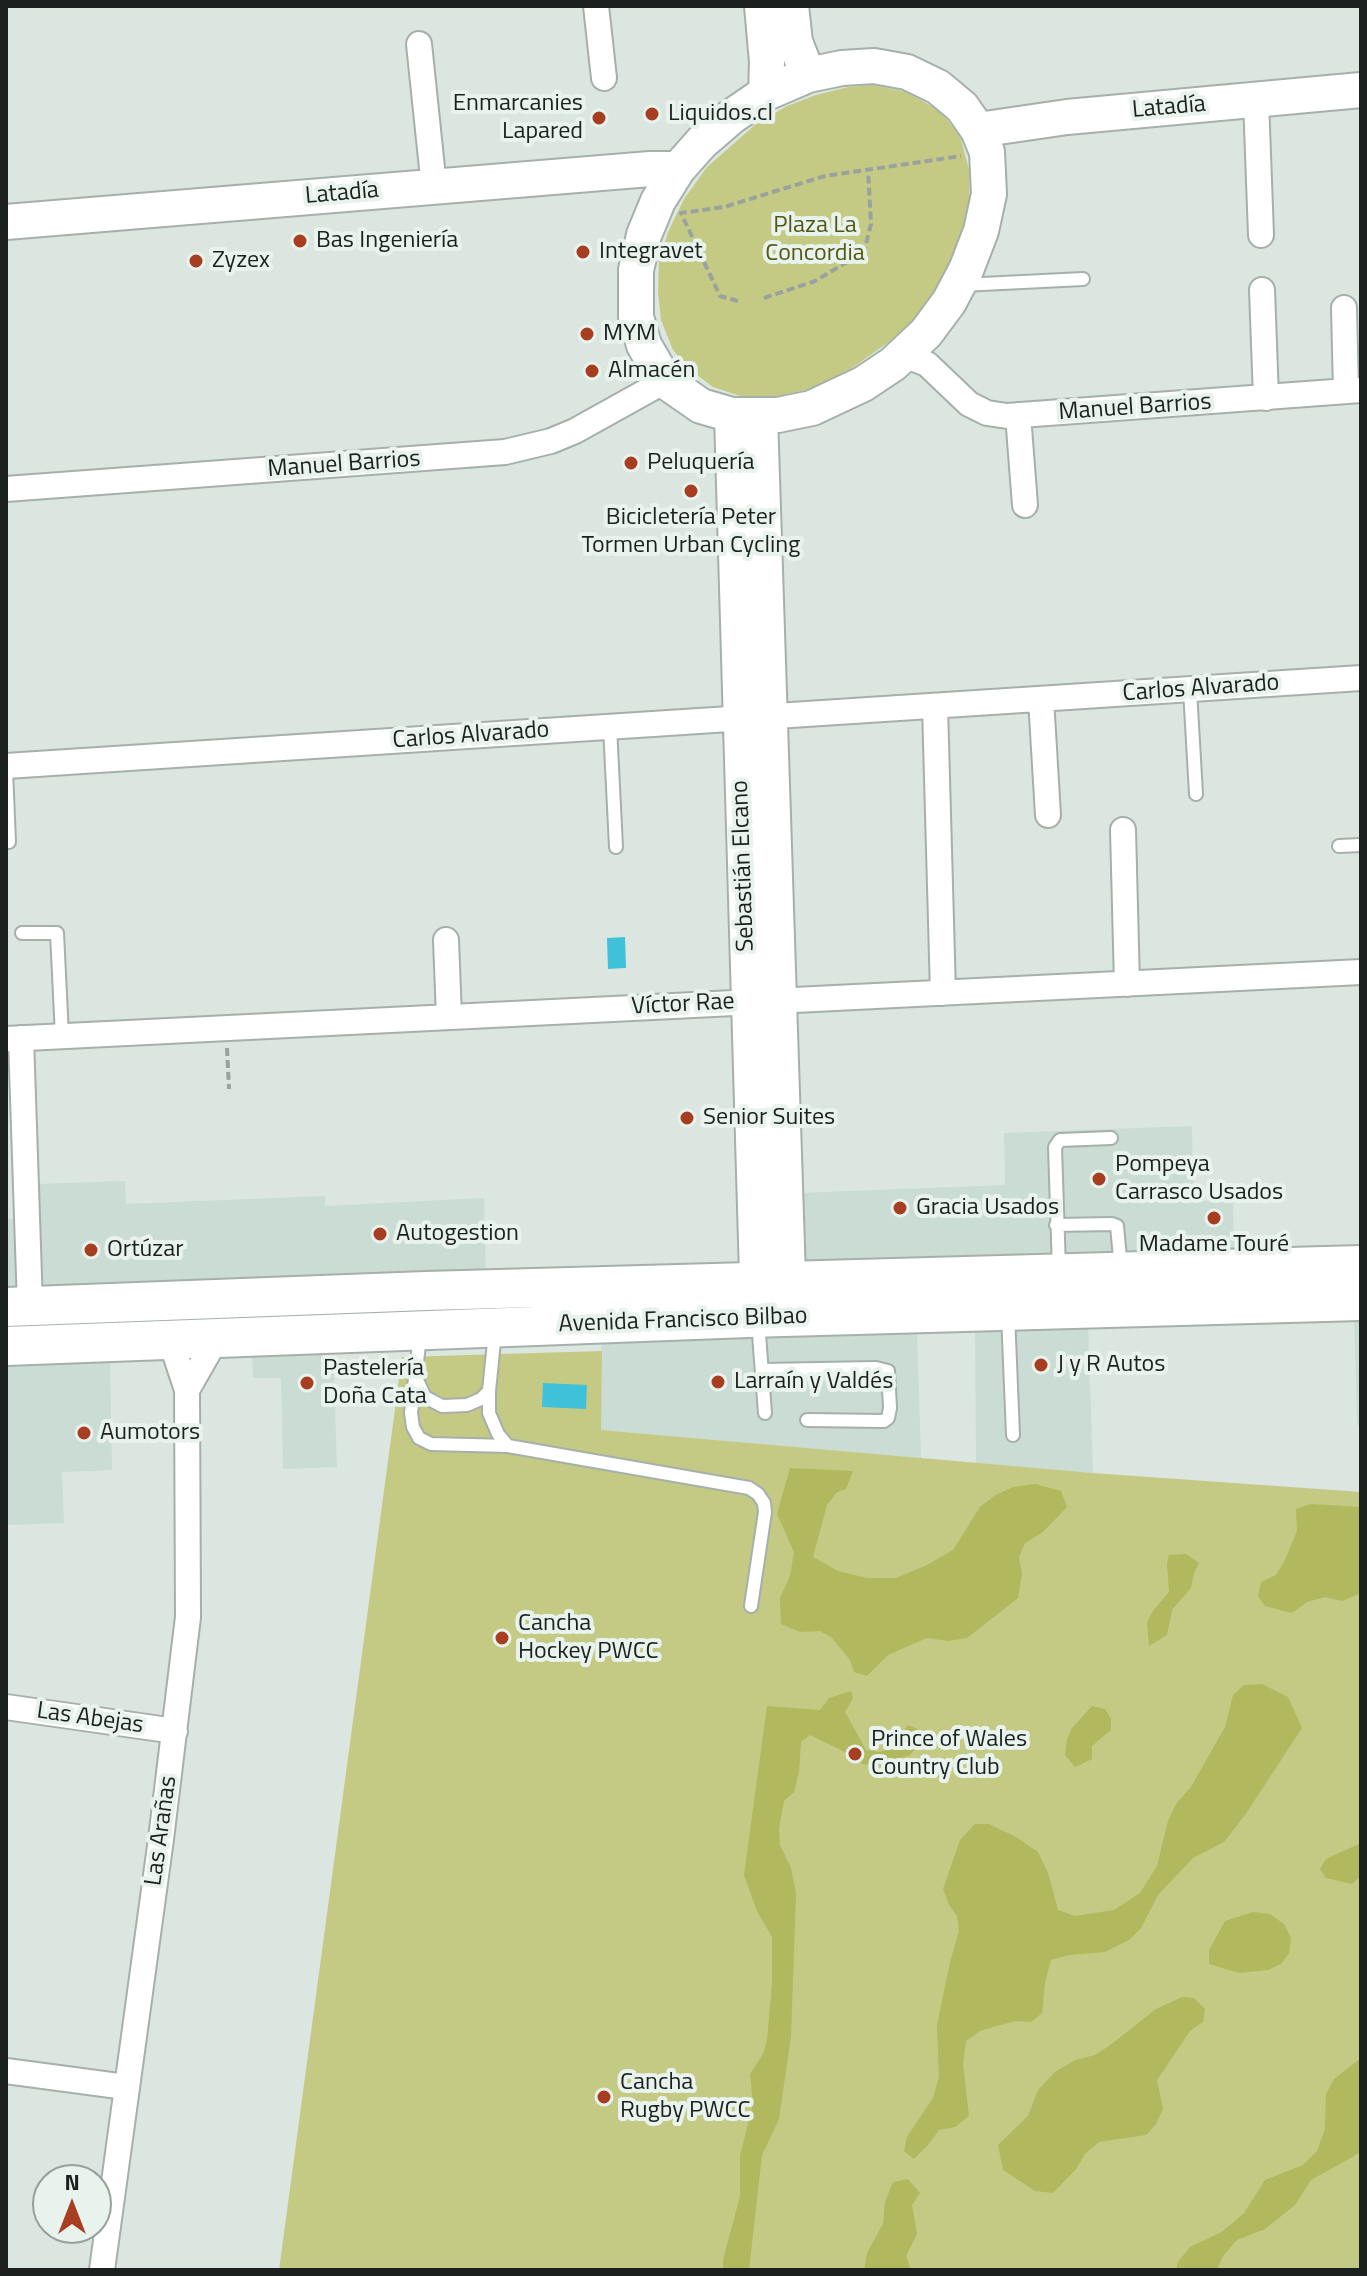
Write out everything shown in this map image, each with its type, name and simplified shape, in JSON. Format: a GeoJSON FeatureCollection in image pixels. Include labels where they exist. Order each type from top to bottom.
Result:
{"type":"FeatureCollection","features":[{"type":"Feature","properties":{"kind":"main road","name":"Avenida Francisco Bilbao"},"geometry":{"type":"LineString","coordinates":[[6,1346],[496,1328],[773,1299],[1059,1274],[1361,1265]]}},
{"type":"Feature","properties":{"kind":"main road","name":"Avenida Francisco Bilbao"},"geometry":{"type":"LineString","coordinates":[[18,1306],[237,1298],[773,1299],[1008,1311],[1361,1301]]}},
{"type":"Feature","properties":{"kind":"main road"},"geometry":{"type":"LineString","coordinates":[[174,1341],[179,1327],[187,1319],[237,1298]]}},
{"type":"Feature","properties":{"kind":"street"},"geometry":{"type":"LineString","coordinates":[[596,6],[604,78]]}},
{"type":"Feature","properties":{"kind":"street"},"geometry":{"type":"LineString","coordinates":[[762,6],[767,62],[766,93]]}},
{"type":"Feature","properties":{"kind":"street"},"geometry":{"type":"LineString","coordinates":[[791,6],[795,42],[808,75]]}},
{"type":"Feature","properties":{"kind":"street"},"geometry":{"type":"LineString","coordinates":[[419,44],[434,187]]}},
{"type":"Feature","properties":{"kind":"street"},"geometry":{"type":"LineString","coordinates":[[858,66],[891,68],[923,78],[952,98],[983,141],[990,179],[987,209],[973,255],[959,285],[917,352],[863,384],[827,402],[797,412],[746,416],[701,406],[665,381],[639,332],[634,288],[648,226],[658,201],[678,169],[716,129],[766,93],[808,75],[858,66]]}},
{"type":"Feature","properties":{"kind":"street","name":"Latadía"},"geometry":{"type":"LineString","coordinates":[[983,141],[1067,117],[1361,90]]}},
{"type":"Feature","properties":{"kind":"street"},"geometry":{"type":"LineString","coordinates":[[1256,100],[1261,235]]}},
{"type":"Feature","properties":{"kind":"street","name":"Latadía"},"geometry":{"type":"LineString","coordinates":[[6,222],[678,169]]}},
{"type":"Feature","properties":{"kind":"street"},"geometry":{"type":"LineString","coordinates":[[1262,290],[1266,398]]}},
{"type":"Feature","properties":{"kind":"street"},"geometry":{"type":"LineString","coordinates":[[1344,308],[1354,391]]}},
{"type":"Feature","properties":{"kind":"street","name":"Manuel Barrios"},"geometry":{"type":"LineString","coordinates":[[917,352],[969,404],[997,415],[1354,391]]}},
{"type":"Feature","properties":{"kind":"street","name":"Manuel Barrios"},"geometry":{"type":"LineString","coordinates":[[6,489],[505,452],[551,441],[575,431],[665,381]]}},
{"type":"Feature","properties":{"kind":"street"},"geometry":{"type":"LineString","coordinates":[[1018,415],[1025,505]]}},
{"type":"Feature","properties":{"kind":"street","name":"Sebastián Elcano"},"geometry":{"type":"LineString","coordinates":[[746,416],[773,1299]]}},
{"type":"Feature","properties":{"kind":"street","name":"Carlos Alvarado"},"geometry":{"type":"LineString","coordinates":[[6,768],[1361,678]]}},
{"type":"Feature","properties":{"kind":"street"},"geometry":{"type":"LineString","coordinates":[[1041,699],[1048,815]]}},
{"type":"Feature","properties":{"kind":"street"},"geometry":{"type":"LineString","coordinates":[[935,706],[943,993]]}},
{"type":"Feature","properties":{"kind":"street"},"geometry":{"type":"LineString","coordinates":[[1123,830],[1127,984]]}},
{"type":"Feature","properties":{"kind":"street"},"geometry":{"type":"LineString","coordinates":[[446,940],[449,1017]]}},
{"type":"Feature","properties":{"kind":"street","name":"Víctor Rae"},"geometry":{"type":"LineString","coordinates":[[14,1038],[1361,972]]}},
{"type":"Feature","properties":{"kind":"street"},"geometry":{"type":"LineString","coordinates":[[14,1038],[18,1306]]}},
{"type":"Feature","properties":{"kind":"street","name":"Las Arañas"},"geometry":{"type":"LineString","coordinates":[[187,1390],[211,1348],[222,1339]]}},
{"type":"Feature","properties":{"kind":"street","name":"Las Arañas"},"geometry":{"type":"LineString","coordinates":[[102,2270],[188,1617],[187,1390],[174,1351],[174,1341]]}},
{"type":"Feature","properties":{"kind":"street","name":"Las Abejas"},"geometry":{"type":"LineString","coordinates":[[6,1707],[175,1731]]}},
{"type":"Feature","properties":{"kind":"street"},"geometry":{"type":"LineString","coordinates":[[6,2071],[126,2087]]}},
{"type":"Feature","properties":{"kind":"lane"},"geometry":{"type":"LineString","coordinates":[[959,285],[1083,279]]}},
{"type":"Feature","properties":{"kind":"lane"},"geometry":{"type":"LineString","coordinates":[[1190,690],[1196,794]]}},
{"type":"Feature","properties":{"kind":"lane"},"geometry":{"type":"LineString","coordinates":[[610,727],[616,847]]}},
{"type":"Feature","properties":{"kind":"lane"},"geometry":{"type":"LineString","coordinates":[[6,768],[9,842]]}},
{"type":"Feature","properties":{"kind":"lane"},"geometry":{"type":"LineString","coordinates":[[1339,846],[1361,845]]}},
{"type":"Feature","properties":{"kind":"lane"},"geometry":{"type":"LineString","coordinates":[[22,933],[57,933],[62,1036]]}},
{"type":"Feature","properties":{"kind":"lane"},"geometry":{"type":"LineString","coordinates":[[1059,1274],[1055,1147],[1060,1140],[1111,1138]]}},
{"type":"Feature","properties":{"kind":"lane"},"geometry":{"type":"LineString","coordinates":[[1056,1225],[1117,1226],[1121,1272]]}},
{"type":"Feature","properties":{"kind":"lane"},"geometry":{"type":"LineString","coordinates":[[765,1413],[762,1370],[773,1299]]}},
{"type":"Feature","properties":{"kind":"lane"},"geometry":{"type":"LineString","coordinates":[[1008,1311],[1013,1435]]}},
{"type":"Feature","properties":{"kind":"lane"},"geometry":{"type":"LineString","coordinates":[[496,1328],[489,1391],[491,1421],[508,1446]]}},
{"type":"Feature","properties":{"kind":"lane"},"geometry":{"type":"LineString","coordinates":[[420,1331],[411,1413],[419,1438],[431,1444],[508,1446],[749,1488],[758,1494],[765,1512],[751,1606]]}},
{"type":"Feature","properties":{"kind":"lane"},"geometry":{"type":"LineString","coordinates":[[762,1370],[876,1368],[888,1371],[890,1408],[884,1421],[807,1420]]}},
{"type":"Feature","properties":{"kind":"lane"},"geometry":{"type":"LineString","coordinates":[[415,1375],[425,1397],[442,1406],[467,1405],[481,1399],[489,1391]]}},
{"type":"Feature","properties":{"kind":"path"},"geometry":{"type":"LineString","coordinates":[[738,301],[720,296],[681,213],[724,207],[825,176],[868,170],[983,141]]}},
{"type":"Feature","properties":{"kind":"path"},"geometry":{"type":"LineString","coordinates":[[764,298],[815,281],[864,252],[871,224],[868,170]]}},
{"type":"Feature","properties":{"kind":"path"},"geometry":{"type":"LineString","coordinates":[[227,1046],[229,1089]]}},
{"type":"Feature","properties":{"kind":"shaded area"},"geometry":{"type":"Polygon","coordinates":[[[1192,1126],[1193,1201],[1233,1201],[1234,1259],[806,1264],[800,1253],[799,1193],[1005,1185],[1004,1133],[1192,1126]]]}},
{"type":"Feature","properties":{"kind":"shaded area"},"geometry":{"type":"Polygon","coordinates":[[[125,1181],[126,1204],[325,1196],[325,1206],[484,1198],[486,1279],[50,1291],[44,1285],[42,1276],[38,1184],[125,1181]]]}},
{"type":"Feature","properties":{"kind":"shaded area"},"geometry":{"type":"Polygon","coordinates":[[[6,1219],[17,1219],[18,1286],[6,1293],[6,1219]]]}},
{"type":"Feature","properties":{"kind":"shaded area"},"geometry":{"type":"Polygon","coordinates":[[[1354,1313],[1361,1313],[1361,1425],[1357,1425],[1354,1313]]]}},
{"type":"Feature","properties":{"kind":"shaded area"},"geometry":{"type":"Polygon","coordinates":[[[1088,1323],[1093,1473],[976,1463],[975,1326],[1088,1323]]]}},
{"type":"Feature","properties":{"kind":"shaded area"},"geometry":{"type":"Polygon","coordinates":[[[917,1329],[921,1458],[601,1430],[601,1339],[917,1329]]]}},
{"type":"Feature","properties":{"kind":"shaded area"},"geometry":{"type":"Polygon","coordinates":[[[333,1350],[337,1467],[283,1469],[281,1378],[253,1378],[252,1352],[333,1350]]]}},
{"type":"Feature","properties":{"kind":"shaded area"},"geometry":{"type":"Polygon","coordinates":[[[110,1357],[112,1470],[62,1472],[64,1523],[6,1525],[6,1361],[110,1357]]]}},
{"type":"Feature","properties":{"kind":"green space","name":"Plaza La Concordia"},"geometry":{"type":"Polygon","coordinates":[[[873,85],[907,92],[940,111],[960,136],[970,173],[968,223],[954,262],[935,295],[903,332],[852,368],[814,388],[774,397],[740,396],[713,387],[689,369],[673,350],[661,320],[659,262],[668,232],[684,199],[707,167],[756,124],[787,106],[816,95],[873,85]]]}},
{"type":"Feature","properties":{"kind":"green space","name":"Prince of Wales Country Club"},"geometry":{"type":"Polygon","coordinates":[[[602,1351],[601,1430],[1093,1473],[1361,1492],[1361,2270],[279,2270],[402,1357],[602,1351]]]}},
{"type":"Feature","properties":{"kind":"green space"},"geometry":{"type":"Polygon","coordinates":[[[790,1468],[853,1471],[846,1489],[837,1492],[827,1505],[813,1557],[838,1571],[867,1578],[896,1578],[953,1550],[980,1507],[1013,1487],[1035,1484],[1061,1491],[1067,1507],[1043,1532],[1025,1543],[1019,1557],[1022,1574],[1018,1598],[967,1638],[948,1641],[927,1638],[888,1655],[867,1676],[854,1672],[850,1660],[832,1638],[820,1631],[800,1632],[781,1624],[780,1598],[790,1576],[794,1552],[777,1514],[790,1468]]]}},
{"type":"Feature","properties":{"kind":"green space"},"geometry":{"type":"Polygon","coordinates":[[[1311,1504],[1361,1507],[1361,1590],[1359,1594],[1342,1601],[1325,1597],[1307,1602],[1292,1613],[1265,1606],[1258,1596],[1261,1582],[1276,1575],[1284,1562],[1297,1531],[1296,1509],[1311,1504]]]}},
{"type":"Feature","properties":{"kind":"green space"},"geometry":{"type":"Polygon","coordinates":[[[1186,1554],[1199,1563],[1191,1588],[1172,1610],[1167,1635],[1149,1646],[1147,1623],[1169,1592],[1169,1555],[1186,1554]]]}},
{"type":"Feature","properties":{"kind":"green space"},"geometry":{"type":"Polygon","coordinates":[[[1262,1684],[1288,1697],[1302,1728],[1245,1815],[1224,1842],[1193,1858],[1158,1895],[1141,1928],[1129,1940],[1105,1952],[1051,1960],[1042,2013],[1031,2022],[1000,2025],[980,2031],[966,2041],[963,2064],[969,2116],[955,2127],[939,2130],[914,2159],[904,2151],[907,2137],[933,2098],[939,2077],[937,2025],[959,1931],[957,1916],[943,1889],[960,1840],[975,1824],[989,1824],[1038,1852],[1048,1873],[1058,1910],[1075,1916],[1114,1910],[1140,1893],[1157,1866],[1168,1821],[1225,1727],[1233,1695],[1244,1685],[1262,1684]]]}},
{"type":"Feature","properties":{"kind":"green space"},"geometry":{"type":"Polygon","coordinates":[[[851,1691],[853,1698],[845,1712],[866,1750],[879,1752],[892,1748],[908,1725],[919,1730],[922,1741],[910,1755],[874,1766],[862,1764],[854,1748],[845,1752],[810,1735],[801,1742],[794,1792],[784,1801],[779,1828],[780,1845],[791,1868],[796,1893],[791,2036],[779,2119],[762,2155],[749,2270],[723,2270],[740,2196],[740,2156],[753,2103],[750,2074],[763,2054],[767,2040],[772,1984],[772,1937],[757,1911],[744,1875],[767,1706],[820,1710],[829,1698],[851,1691]]]}},
{"type":"Feature","properties":{"kind":"green space"},"geometry":{"type":"Polygon","coordinates":[[[1092,1706],[1105,1709],[1111,1719],[1111,1730],[1092,1746],[1092,1759],[1075,1767],[1065,1755],[1067,1739],[1072,1728],[1092,1706]]]}},
{"type":"Feature","properties":{"kind":"green space"},"geometry":{"type":"Polygon","coordinates":[[[1361,1843],[1361,1876],[1352,1884],[1326,1878],[1320,1869],[1326,1859],[1361,1843]]]}},
{"type":"Feature","properties":{"kind":"green space"},"geometry":{"type":"Polygon","coordinates":[[[1253,1912],[1270,1914],[1284,1924],[1291,1938],[1289,1953],[1281,1964],[1268,1970],[1239,1973],[1209,1964],[1209,1950],[1225,1921],[1253,1912]]]}},
{"type":"Feature","properties":{"kind":"green space"},"geometry":{"type":"Polygon","coordinates":[[[1182,1997],[1194,1998],[1205,2009],[1203,2022],[1190,2031],[1157,2080],[1163,2109],[1146,2135],[1099,2142],[1053,2193],[1035,2191],[1003,2170],[998,2145],[1028,2116],[1038,2090],[1055,2072],[1075,2060],[1095,2055],[1156,2009],[1182,1997]]]}},
{"type":"Feature","properties":{"kind":"green space"},"geometry":{"type":"Polygon","coordinates":[[[1361,2058],[1361,2152],[1311,2180],[1295,2205],[1265,2229],[1237,2240],[1223,2256],[1217,2270],[1176,2270],[1178,2262],[1190,2247],[1222,2232],[1244,2213],[1265,2180],[1303,2165],[1317,2151],[1325,2129],[1326,2094],[1334,2079],[1361,2058]]]}},
{"type":"Feature","properties":{"kind":"green space"},"geometry":{"type":"Polygon","coordinates":[[[908,2179],[920,2193],[912,2205],[917,2234],[906,2256],[911,2270],[864,2270],[867,2253],[883,2224],[885,2202],[893,2182],[908,2179]]]}},
{"type":"Feature","properties":{"kind":"water"},"geometry":{"type":"Polygon","coordinates":[[[625,937],[626,968],[608,969],[607,938],[625,937]]]}},
{"type":"Feature","properties":{"kind":"water"},"geometry":{"type":"Polygon","coordinates":[[[543,1383],[587,1385],[586,1409],[542,1407],[543,1383]]]}},
{"type":"Feature","properties":{"kind":"place","name":"Liquidos.cl"},"geometry":{"type":"Point","coordinates":[652,114]}},
{"type":"Feature","properties":{"kind":"place","name":"Enmarcanies Lapared"},"geometry":{"type":"Point","coordinates":[599,118]}},
{"type":"Feature","properties":{"kind":"place","name":"Bas Ingeniería"},"geometry":{"type":"Point","coordinates":[300,241]}},
{"type":"Feature","properties":{"kind":"place","name":"Integravet"},"geometry":{"type":"Point","coordinates":[583,252]}},
{"type":"Feature","properties":{"kind":"place","name":"Zyzex"},"geometry":{"type":"Point","coordinates":[196,261]}},
{"type":"Feature","properties":{"kind":"place","name":"MYM"},"geometry":{"type":"Point","coordinates":[587,334]}},
{"type":"Feature","properties":{"kind":"place","name":"Almacén"},"geometry":{"type":"Point","coordinates":[592,371]}},
{"type":"Feature","properties":{"kind":"place","name":"Peluquería"},"geometry":{"type":"Point","coordinates":[631,463]}},
{"type":"Feature","properties":{"kind":"place","name":"Bicicletería Peter Tormen Urban Cycling"},"geometry":{"type":"Point","coordinates":[691,491]}},
{"type":"Feature","properties":{"kind":"place","name":"Senior Suites"},"geometry":{"type":"Point","coordinates":[687,1118]}},
{"type":"Feature","properties":{"kind":"place","name":"Pompeya Carrasco Usados"},"geometry":{"type":"Point","coordinates":[1099,1179]}},
{"type":"Feature","properties":{"kind":"place","name":"Gracia Usados"},"geometry":{"type":"Point","coordinates":[900,1208]}},
{"type":"Feature","properties":{"kind":"place","name":"Madame Touré"},"geometry":{"type":"Point","coordinates":[1214,1218]}},
{"type":"Feature","properties":{"kind":"place","name":"Autogestion"},"geometry":{"type":"Point","coordinates":[380,1234]}},
{"type":"Feature","properties":{"kind":"place","name":"Ortúzar"},"geometry":{"type":"Point","coordinates":[91,1250]}},
{"type":"Feature","properties":{"kind":"place","name":"J y R Autos"},"geometry":{"type":"Point","coordinates":[1041,1365]}},
{"type":"Feature","properties":{"kind":"place","name":"Larraín y Valdés"},"geometry":{"type":"Point","coordinates":[718,1382]}},
{"type":"Feature","properties":{"kind":"place","name":"Pastelería Doña Cata"},"geometry":{"type":"Point","coordinates":[307,1383]}},
{"type":"Feature","properties":{"kind":"place","name":"Aumotors"},"geometry":{"type":"Point","coordinates":[84,1433]}},
{"type":"Feature","properties":{"kind":"place","name":"Cancha Hockey PWCC"},"geometry":{"type":"Point","coordinates":[502,1638]}},
{"type":"Feature","properties":{"kind":"place","name":"Prince of Wales Country Club"},"geometry":{"type":"Point","coordinates":[855,1754]}},
{"type":"Feature","properties":{"kind":"place","name":"Cancha Rugby PWCC"},"geometry":{"type":"Point","coordinates":[604,2097]}}]}
